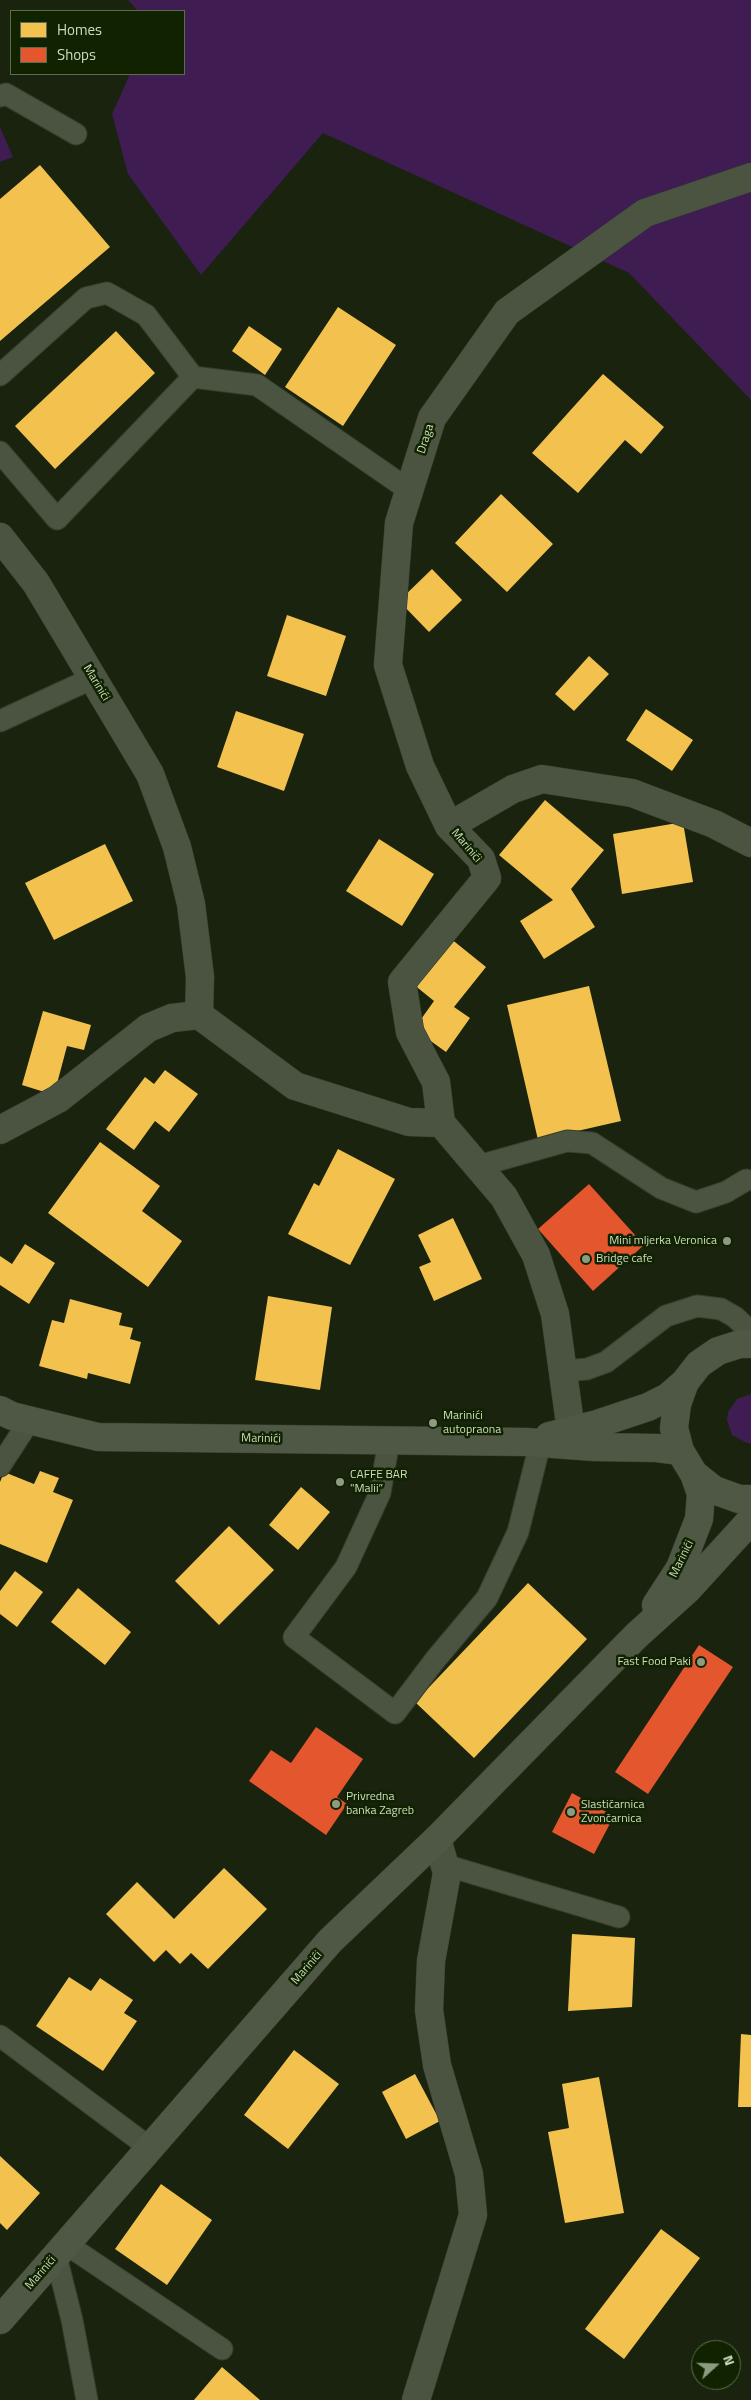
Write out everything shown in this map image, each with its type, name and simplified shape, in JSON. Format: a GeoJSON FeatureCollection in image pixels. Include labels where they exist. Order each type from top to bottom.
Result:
{"type":"FeatureCollection","features":[{"type":"Feature","properties":{"kind":"main road","name":"Marinići"},"geometry":{"type":"LineString","coordinates":[[533,1443],[648,1407],[668,1397],[685,1382],[699,1364],[718,1351],[740,1344],[751,1344]]}},
{"type":"Feature","properties":{"kind":"main road","name":"Marinići"},"geometry":{"type":"LineString","coordinates":[[636,1636],[680,1568],[692,1542],[699,1519],[701,1494],[674,1428],[676,1404],[685,1382]]}},
{"type":"Feature","properties":{"kind":"main road","name":"Marinići"},"geometry":{"type":"LineString","coordinates":[[0,1410],[12,1416],[98,1437],[533,1443],[594,1447],[656,1448],[687,1462]]}},
{"type":"Feature","properties":{"kind":"main road"},"geometry":{"type":"LineString","coordinates":[[687,1462],[714,1490],[739,1499],[751,1499]]}},
{"type":"Feature","properties":{"kind":"main road","name":"Marinići"},"geometry":{"type":"LineString","coordinates":[[0,2320],[330,1941],[436,1840],[636,1636],[688,1589],[751,1520]]}},
{"type":"Feature","properties":{"kind":"street","name":"Draga"},"geometry":{"type":"LineString","coordinates":[[449,826],[420,766],[388,665],[399,522],[432,418],[507,312],[645,213],[751,177]]}},
{"type":"Feature","properties":{"kind":"street","name":"Marinići"},"geometry":{"type":"LineString","coordinates":[[0,537],[36,583],[150,774],[177,847],[191,904],[200,977],[199,1015]]}},
{"type":"Feature","properties":{"kind":"street","name":"Marinići"},"geometry":{"type":"LineString","coordinates":[[441,1123],[436,1082],[410,1032],[402,982],[487,878],[481,859],[449,826],[513,789],[542,779],[632,793],[714,824],[751,843]]}},
{"type":"Feature","properties":{"kind":"street"},"geometry":{"type":"LineString","coordinates":[[0,1130],[58,1099],[148,1028],[172,1018],[199,1015],[295,1086],[409,1122],[441,1123],[504,1197],[536,1255],[555,1314],[572,1431]]}},
{"type":"Feature","properties":{"kind":"street"},"geometry":{"type":"LineString","coordinates":[[416,2400],[473,2215],[469,2174],[437,2064],[429,2010],[431,1961],[444,1899],[447,1873],[436,1840]]}},
{"type":"Feature","properties":{"kind":"lane"},"geometry":{"type":"LineString","coordinates":[[0,96],[6,94],[76,134]]}},
{"type":"Feature","properties":{"kind":"lane"},"geometry":{"type":"LineString","coordinates":[[0,375],[86,298],[108,293],[146,315],[193,377],[258,384],[409,490]]}},
{"type":"Feature","properties":{"kind":"lane"},"geometry":{"type":"LineString","coordinates":[[0,452],[57,519],[193,377]]}},
{"type":"Feature","properties":{"kind":"lane"},"geometry":{"type":"LineString","coordinates":[[0,721],[93,678]]}},
{"type":"Feature","properties":{"kind":"lane"},"geometry":{"type":"LineString","coordinates":[[478,1166],[567,1141],[592,1143],[661,1188],[696,1202],[726,1192],[746,1180]]}},
{"type":"Feature","properties":{"kind":"lane"},"geometry":{"type":"LineString","coordinates":[[563,1371],[587,1369],[606,1362],[666,1316],[697,1306],[721,1309],[735,1317],[751,1332]]}},
{"type":"Feature","properties":{"kind":"lane"},"geometry":{"type":"LineString","coordinates":[[0,1466],[30,1420]]}},
{"type":"Feature","properties":{"kind":"lane"},"geometry":{"type":"LineString","coordinates":[[389,1441],[380,1493],[346,1567],[294,1637],[395,1713],[435,1660],[487,1598],[518,1532],[533,1443]]}},
{"type":"Feature","properties":{"kind":"lane"},"geometry":{"type":"LineString","coordinates":[[445,1865],[620,1917]]}},
{"type":"Feature","properties":{"kind":"lane"},"geometry":{"type":"LineString","coordinates":[[0,2036],[150,2148]]}},
{"type":"Feature","properties":{"kind":"lane"},"geometry":{"type":"LineString","coordinates":[[61,2250],[222,2349]]}},
{"type":"Feature","properties":{"kind":"lane"},"geometry":{"type":"LineString","coordinates":[[61,2250],[72,2320],[88,2400]]}},
{"type":"Feature","properties":{"kind":"shaded area"},"geometry":{"type":"Polygon","coordinates":[[[128,0],[751,0],[751,400],[629,273],[323,133],[201,275],[128,174],[112,114],[130,75],[185,75],[185,10],[137,10],[128,0]]]}},
{"type":"Feature","properties":{"kind":"shaded area"},"geometry":{"type":"Polygon","coordinates":[[[0,127],[13,157],[0,162],[0,127]]]}},
{"type":"Feature","properties":{"kind":"shaded area"},"geometry":{"type":"Polygon","coordinates":[[[751,1394],[751,1443],[747,1443],[732,1435],[727,1420],[728,1412],[737,1399],[751,1394]]]}},
{"type":"Feature","properties":{"kind":"building: Homes"},"geometry":{"type":"Polygon","coordinates":[[[40,165],[110,247],[0,341],[0,199],[40,165]]]}},
{"type":"Feature","properties":{"kind":"building: Homes"},"geometry":{"type":"Polygon","coordinates":[[[338,307],[396,345],[343,426],[285,387],[338,307]]]}},
{"type":"Feature","properties":{"kind":"building: Homes"},"geometry":{"type":"Polygon","coordinates":[[[249,326],[282,349],[265,375],[232,351],[249,326]]]}},
{"type":"Feature","properties":{"kind":"building: Homes"},"geometry":{"type":"Polygon","coordinates":[[[116,331],[155,373],[55,469],[15,426],[116,331]]]}},
{"type":"Feature","properties":{"kind":"building: Homes"},"geometry":{"type":"Polygon","coordinates":[[[603,374],[664,427],[641,454],[625,440],[578,493],[532,453],[603,374]]]}},
{"type":"Feature","properties":{"kind":"building: Homes"},"geometry":{"type":"Polygon","coordinates":[[[501,494],[553,544],[507,592],[455,543],[501,494]]]}},
{"type":"Feature","properties":{"kind":"building: Homes"},"geometry":{"type":"Polygon","coordinates":[[[432,569],[462,600],[429,632],[399,601],[432,569]]]}},
{"type":"Feature","properties":{"kind":"building: Homes"},"geometry":{"type":"Polygon","coordinates":[[[287,615],[346,636],[326,696],[267,676],[287,615]]]}},
{"type":"Feature","properties":{"kind":"building: Homes"},"geometry":{"type":"Polygon","coordinates":[[[589,656],[609,674],[574,711],[555,694],[589,656]]]}},
{"type":"Feature","properties":{"kind":"building: Homes"},"geometry":{"type":"Polygon","coordinates":[[[646,709],[693,740],[672,771],[626,740],[646,709]]]}},
{"type":"Feature","properties":{"kind":"building: Homes"},"geometry":{"type":"Polygon","coordinates":[[[236,711],[304,734],[284,791],[217,767],[236,711]]]}},
{"type":"Feature","properties":{"kind":"building: Homes"},"geometry":{"type":"Polygon","coordinates":[[[545,800],[604,850],[571,889],[595,927],[544,959],[520,921],[553,900],[499,855],[545,800]]]}},
{"type":"Feature","properties":{"kind":"building: Homes"},"geometry":{"type":"Polygon","coordinates":[[[683,822],[693,882],[622,894],[613,834],[683,822]]]}},
{"type":"Feature","properties":{"kind":"building: Homes"},"geometry":{"type":"Polygon","coordinates":[[[379,839],[434,874],[402,926],[346,891],[379,839]]]}},
{"type":"Feature","properties":{"kind":"building: Homes"},"geometry":{"type":"Polygon","coordinates":[[[105,844],[133,901],[54,940],[25,883],[105,844]]]}},
{"type":"Feature","properties":{"kind":"building: Homes"},"geometry":{"type":"Polygon","coordinates":[[[450,938],[486,967],[454,1007],[470,1018],[446,1052],[414,1029],[434,1001],[413,984],[450,938]]]}},
{"type":"Feature","properties":{"kind":"building: Homes"},"geometry":{"type":"Polygon","coordinates":[[[589,986],[621,1121],[538,1140],[507,1005],[589,986]]]}},
{"type":"Feature","properties":{"kind":"building: Homes"},"geometry":{"type":"Polygon","coordinates":[[[43,1011],[91,1025],[84,1050],[67,1046],[54,1095],[22,1085],[43,1011]]]}},
{"type":"Feature","properties":{"kind":"building: Homes"},"geometry":{"type":"Polygon","coordinates":[[[165,1070],[198,1094],[169,1132],[155,1121],[134,1150],[106,1129],[145,1077],[154,1084],[165,1070]]]}},
{"type":"Feature","properties":{"kind":"building: Homes"},"geometry":{"type":"Polygon","coordinates":[[[100,1142],[160,1186],[142,1211],[182,1241],[148,1287],[48,1213],[100,1142]]]}},
{"type":"Feature","properties":{"kind":"building: Homes"},"geometry":{"type":"Polygon","coordinates":[[[338,1149],[395,1179],[350,1265],[288,1234],[314,1183],[319,1186],[338,1149]]]}},
{"type":"Feature","properties":{"kind":"building: Homes"},"geometry":{"type":"Polygon","coordinates":[[[453,1218],[482,1279],[434,1301],[419,1267],[431,1262],[418,1235],[453,1218]]]}},
{"type":"Feature","properties":{"kind":"building: Homes"},"geometry":{"type":"Polygon","coordinates":[[[25,1244],[55,1263],[29,1304],[0,1285],[0,1256],[12,1264],[25,1244]]]}},
{"type":"Feature","properties":{"kind":"building: Homes"},"geometry":{"type":"Polygon","coordinates":[[[268,1296],[332,1307],[320,1390],[255,1380],[268,1296]]]}},
{"type":"Feature","properties":{"kind":"building: Homes"},"geometry":{"type":"Polygon","coordinates":[[[70,1299],[122,1313],[119,1325],[133,1328],[130,1339],[141,1342],[130,1384],[88,1373],[87,1379],[39,1366],[52,1320],[64,1323],[70,1299]]]}},
{"type":"Feature","properties":{"kind":"building: Homes"},"geometry":{"type":"Polygon","coordinates":[[[40,1471],[59,1478],[53,1492],[73,1500],[47,1563],[0,1544],[0,1482],[4,1472],[34,1484],[40,1471]]]}},
{"type":"Feature","properties":{"kind":"building: Homes"},"geometry":{"type":"Polygon","coordinates":[[[301,1487],[330,1512],[298,1550],[269,1525],[301,1487]]]}},
{"type":"Feature","properties":{"kind":"building: Homes"},"geometry":{"type":"Polygon","coordinates":[[[229,1526],[274,1570],[219,1625],[175,1581],[229,1526]]]}},
{"type":"Feature","properties":{"kind":"building: Homes"},"geometry":{"type":"Polygon","coordinates":[[[15,1571],[43,1592],[17,1627],[0,1614],[0,1591],[15,1571]]]}},
{"type":"Feature","properties":{"kind":"building: Homes"},"geometry":{"type":"Polygon","coordinates":[[[528,1583],[587,1639],[474,1758],[415,1702],[528,1583]]]}},
{"type":"Feature","properties":{"kind":"building: Homes"},"geometry":{"type":"Polygon","coordinates":[[[78,1588],[131,1632],[105,1665],[51,1622],[78,1588]]]}},
{"type":"Feature","properties":{"kind":"building: Homes"},"geometry":{"type":"Polygon","coordinates":[[[224,1868],[267,1909],[208,1969],[191,1953],[180,1964],[166,1950],[154,1962],[106,1914],[137,1882],[174,1919],[224,1868]]]}},
{"type":"Feature","properties":{"kind":"building: Homes"},"geometry":{"type":"Polygon","coordinates":[[[572,1934],[635,1938],[632,2007],[568,2011],[572,1934]]]}},
{"type":"Feature","properties":{"kind":"building: Homes"},"geometry":{"type":"Polygon","coordinates":[[[69,1977],[91,1991],[100,1978],[133,2000],[124,2013],[137,2021],[103,2071],[36,2026],[69,1977]]]}},
{"type":"Feature","properties":{"kind":"building: Homes"},"geometry":{"type":"Polygon","coordinates":[[[741,2034],[751,2035],[751,2107],[738,2107],[741,2034]]]}},
{"type":"Feature","properties":{"kind":"building: Homes"},"geometry":{"type":"Polygon","coordinates":[[[294,2050],[339,2084],[288,2149],[244,2115],[294,2050]]]}},
{"type":"Feature","properties":{"kind":"building: Homes"},"geometry":{"type":"Polygon","coordinates":[[[415,2074],[440,2121],[406,2139],[382,2092],[415,2074]]]}},
{"type":"Feature","properties":{"kind":"building: Homes"},"geometry":{"type":"Polygon","coordinates":[[[599,2077],[624,2213],[565,2223],[548,2132],[569,2128],[562,2084],[599,2077]]]}},
{"type":"Feature","properties":{"kind":"building: Homes"},"geometry":{"type":"Polygon","coordinates":[[[0,2156],[40,2193],[7,2230],[0,2223],[0,2156]]]}},
{"type":"Feature","properties":{"kind":"building: Homes"},"geometry":{"type":"Polygon","coordinates":[[[161,2184],[212,2220],[167,2285],[115,2249],[161,2184]]]}},
{"type":"Feature","properties":{"kind":"building: Homes"},"geometry":{"type":"Polygon","coordinates":[[[661,2229],[700,2258],[624,2359],[585,2329],[661,2229]]]}},
{"type":"Feature","properties":{"kind":"building: Homes"},"geometry":{"type":"Polygon","coordinates":[[[222,2367],[260,2400],[194,2400],[222,2367]]]}},
{"type":"Feature","properties":{"kind":"building: Shops"},"geometry":{"type":"Polygon","coordinates":[[[589,1184],[644,1245],[593,1291],[538,1229],[589,1184]]]}},
{"type":"Feature","properties":{"kind":"building: Shops"},"geometry":{"type":"Polygon","coordinates":[[[699,1645],[733,1667],[648,1794],[615,1772],[699,1645]]]}},
{"type":"Feature","properties":{"kind":"building: Shops"},"geometry":{"type":"Polygon","coordinates":[[[316,1727],[363,1759],[337,1797],[347,1804],[326,1835],[249,1781],[271,1750],[291,1763],[316,1727]]]}},
{"type":"Feature","properties":{"kind":"building: Shops"},"geometry":{"type":"Polygon","coordinates":[[[572,1793],[614,1816],[594,1854],[552,1832],[572,1793]]]}},
{"type":"Feature","properties":{"kind":"place","name":"Mini mljerka Veronica"},"geometry":{"type":"Point","coordinates":[727,1241]}},
{"type":"Feature","properties":{"kind":"place","name":"Bridge cafe"},"geometry":{"type":"Point","coordinates":[586,1259]}},
{"type":"Feature","properties":{"kind":"place","name":"Marinići autopraona"},"geometry":{"type":"Point","coordinates":[433,1423]}},
{"type":"Feature","properties":{"kind":"place","name":"CAFFE BAR \"Malii”"},"geometry":{"type":"Point","coordinates":[340,1482]}},
{"type":"Feature","properties":{"kind":"place","name":"Fast Food Paki"},"geometry":{"type":"Point","coordinates":[701,1662]}},
{"type":"Feature","properties":{"kind":"place","name":"Privredna banka Zagreb"},"geometry":{"type":"Point","coordinates":[336,1804]}},
{"type":"Feature","properties":{"kind":"place","name":"Slastičarnica Zvončarnica"},"geometry":{"type":"Point","coordinates":[571,1812]}}]}
